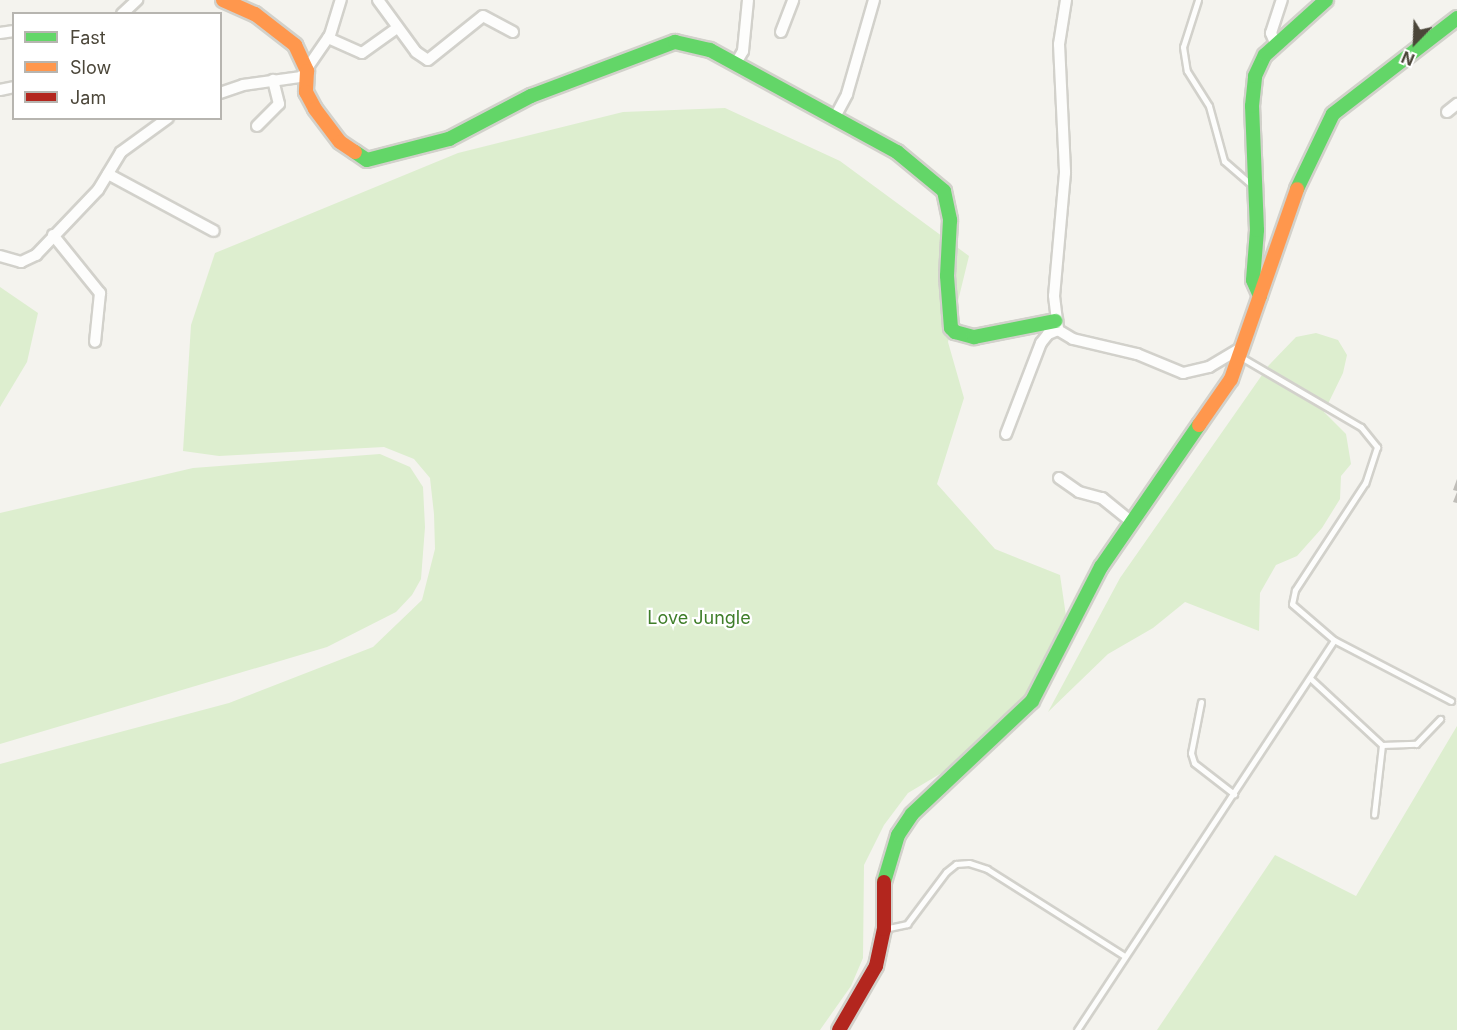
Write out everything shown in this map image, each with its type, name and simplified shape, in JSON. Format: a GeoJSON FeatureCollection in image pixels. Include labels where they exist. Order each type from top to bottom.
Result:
{"type":"FeatureCollection","features":[{"type":"Feature","properties":{"kind":"street"},"geometry":{"type":"LineString","coordinates":[[124,12],[137,0]]}},
{"type":"Feature","properties":{"kind":"street"},"geometry":{"type":"LineString","coordinates":[[224,0],[265,20],[295,45],[308,71],[306,92],[325,126],[356,156],[367,160],[449,139],[531,96],[675,42],[687,42],[736,63],[835,117],[923,170],[944,191],[950,219],[947,276],[951,328],[955,332],[974,337],[1056,326],[1073,339],[1137,354],[1183,373],[1209,367],[1243,351]]}},
{"type":"Feature","properties":{"kind":"street"},"geometry":{"type":"LineString","coordinates":[[222,92],[243,85],[273,80],[296,80],[308,71],[328,38],[341,0]]}},
{"type":"Feature","properties":{"kind":"street"},"geometry":{"type":"LineString","coordinates":[[378,0],[416,52],[428,60],[483,16],[513,32]]}},
{"type":"Feature","properties":{"kind":"street"},"geometry":{"type":"LineString","coordinates":[[736,63],[742,51],[748,0]]}},
{"type":"Feature","properties":{"kind":"street"},"geometry":{"type":"LineString","coordinates":[[781,32],[793,0]]}},
{"type":"Feature","properties":{"kind":"street"},"geometry":{"type":"LineString","coordinates":[[835,117],[847,94],[874,0]]}},
{"type":"Feature","properties":{"kind":"street"},"geometry":{"type":"LineString","coordinates":[[1006,434],[1041,343],[1056,326],[1065,173],[1059,44],[1066,0]]}},
{"type":"Feature","properties":{"kind":"street"},"geometry":{"type":"LineString","coordinates":[[1276,45],[1271,33],[1282,0]]}},
{"type":"Feature","properties":{"kind":"street"},"geometry":{"type":"LineString","coordinates":[[1260,296],[1253,280],[1255,188],[1252,89],[1259,65],[1276,45],[1326,0]]}},
{"type":"Feature","properties":{"kind":"street"},"geometry":{"type":"LineString","coordinates":[[839,1030],[876,966],[884,929],[884,884],[898,835],[912,814],[1032,701],[1086,593],[1132,522],[1232,379],[1304,168],[1333,114],[1457,18]]}},
{"type":"Feature","properties":{"kind":"street"},"geometry":{"type":"LineString","coordinates":[[328,38],[362,53],[397,28]]}},
{"type":"Feature","properties":{"kind":"street"},"geometry":{"type":"LineString","coordinates":[[257,126],[279,104],[273,80]]}},
{"type":"Feature","properties":{"kind":"street"},"geometry":{"type":"LineString","coordinates":[[1448,112],[1457,104]]}},
{"type":"Feature","properties":{"kind":"street"},"geometry":{"type":"LineString","coordinates":[[0,256],[12,261],[29,260],[98,190],[121,152],[165,120]]}},
{"type":"Feature","properties":{"kind":"street"},"geometry":{"type":"LineString","coordinates":[[108,174],[214,231]]}},
{"type":"Feature","properties":{"kind":"street"},"geometry":{"type":"LineString","coordinates":[[53,235],[100,293],[95,342]]}},
{"type":"Feature","properties":{"kind":"street"},"geometry":{"type":"LineString","coordinates":[[1059,478],[1079,492],[1102,498],[1132,522]]}},
{"type":"Feature","properties":{"kind":"lane"},"geometry":{"type":"LineString","coordinates":[[1198,0],[1183,47],[1187,70],[1209,106],[1224,160],[1255,188]]}},
{"type":"Feature","properties":{"kind":"lane"},"geometry":{"type":"LineString","coordinates":[[1243,351],[1361,427],[1377,447],[1365,483],[1292,596],[1292,604],[1334,640],[1451,701]]}},
{"type":"Feature","properties":{"kind":"lane"},"geometry":{"type":"LineString","coordinates":[[1077,1030],[1123,955],[1234,794],[1311,679],[1334,640]]}},
{"type":"Feature","properties":{"kind":"lane"},"geometry":{"type":"LineString","coordinates":[[1311,679],[1382,745],[1416,744],[1440,719]]}},
{"type":"Feature","properties":{"kind":"lane"},"geometry":{"type":"LineString","coordinates":[[1201,702],[1191,753],[1194,763],[1234,794]]}},
{"type":"Feature","properties":{"kind":"lane"},"geometry":{"type":"LineString","coordinates":[[1374,815],[1382,745]]}},
{"type":"Feature","properties":{"kind":"lane"},"geometry":{"type":"LineString","coordinates":[[884,929],[907,924],[946,872],[956,864],[969,863],[987,869],[1123,955]]}},
{"type":"Feature","properties":{"kind":"green space","name":"Love Jungle"},"geometry":{"type":"Polygon","coordinates":[[[725,108],[840,161],[969,256],[948,342],[964,398],[937,484],[995,549],[1060,575],[1066,616],[1035,687],[965,759],[908,793],[884,825],[864,865],[863,958],[851,986],[820,1030],[0,1030],[0,764],[229,703],[373,647],[422,600],[435,549],[434,514],[430,478],[414,459],[384,447],[219,456],[183,451],[191,325],[215,253],[458,153],[623,112],[725,108]]]}},
{"type":"Feature","properties":{"kind":"green space"},"geometry":{"type":"Polygon","coordinates":[[[0,287],[38,313],[27,362],[0,407],[0,287]]]}},
{"type":"Feature","properties":{"kind":"green space"},"geometry":{"type":"Polygon","coordinates":[[[1316,333],[1338,340],[1347,355],[1343,373],[1324,412],[1346,434],[1351,464],[1341,476],[1340,499],[1322,528],[1297,556],[1276,565],[1260,593],[1259,631],[1185,602],[1153,628],[1108,654],[1048,712],[1120,578],[1269,365],[1296,337],[1316,333]]]}},
{"type":"Feature","properties":{"kind":"green space"},"geometry":{"type":"Polygon","coordinates":[[[380,454],[410,467],[423,487],[425,527],[421,579],[412,595],[396,612],[327,647],[0,744],[0,513],[193,468],[380,454]]]}},
{"type":"Feature","properties":{"kind":"green space"},"geometry":{"type":"Polygon","coordinates":[[[1457,726],[1457,1030],[1157,1030],[1275,855],[1356,896],[1457,726]]]}},
{"type":"Feature","properties":{"kind":"traffic: fast"},"geometry":{"type":"LineString","coordinates":[[1260,296],[1253,280],[1257,230],[1252,106],[1255,76],[1265,55],[1326,0]]}},
{"type":"Feature","properties":{"kind":"traffic: fast"},"geometry":{"type":"LineString","coordinates":[[1297,189],[1333,114],[1457,18]]}},
{"type":"Feature","properties":{"kind":"traffic: fast"},"geometry":{"type":"LineString","coordinates":[[355,152],[367,160],[449,139],[531,96],[675,42],[710,50],[897,152],[944,191],[950,220],[947,276],[951,328],[955,332],[974,337],[1055,321]]}},
{"type":"Feature","properties":{"kind":"traffic: fast"},"geometry":{"type":"LineString","coordinates":[[884,882],[898,835],[912,814],[1032,701],[1101,567],[1199,425]]}},
{"type":"Feature","properties":{"kind":"traffic: slow"},"geometry":{"type":"LineString","coordinates":[[223,0],[255,14],[295,45],[307,71],[306,92],[315,109],[340,142],[355,152]]}},
{"type":"Feature","properties":{"kind":"traffic: slow"},"geometry":{"type":"LineString","coordinates":[[1199,425],[1231,379],[1297,189]]}},
{"type":"Feature","properties":{"kind":"traffic: jam"},"geometry":{"type":"LineString","coordinates":[[839,1030],[876,966],[884,929],[884,882]]}}]}
